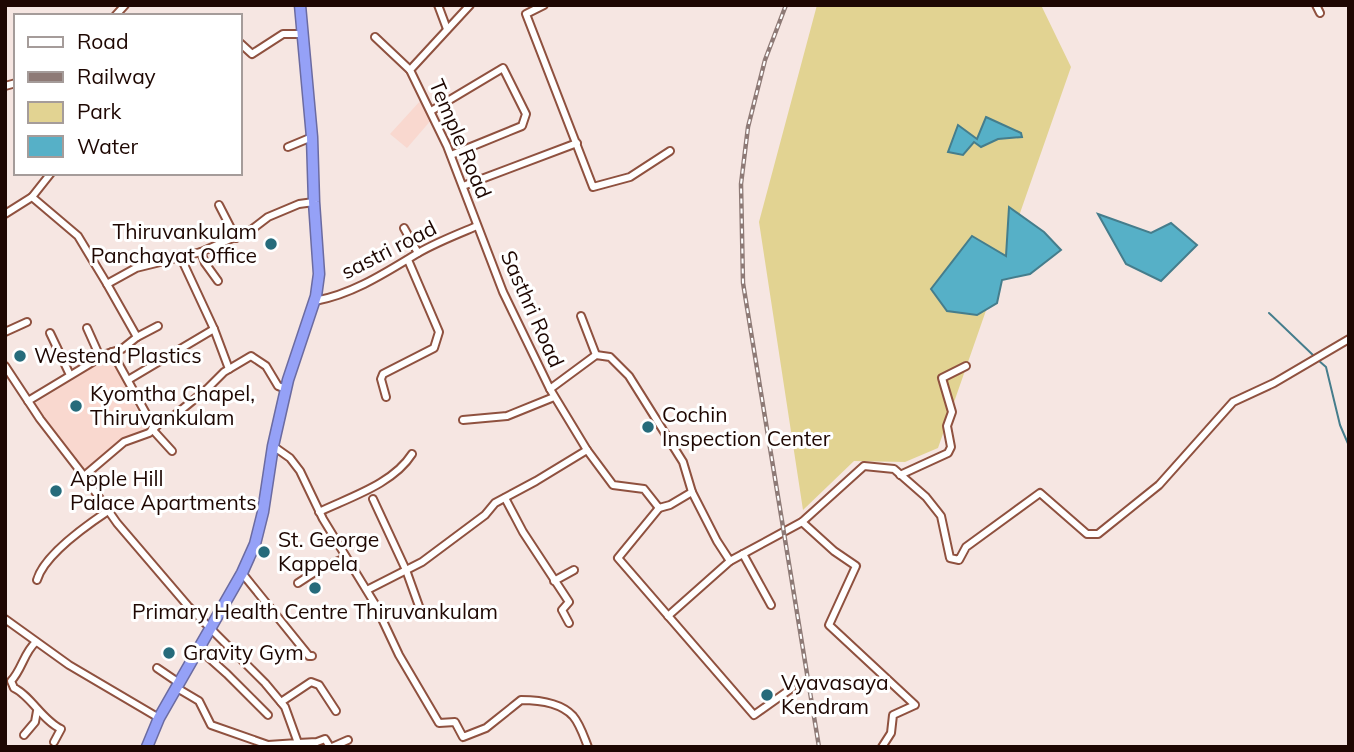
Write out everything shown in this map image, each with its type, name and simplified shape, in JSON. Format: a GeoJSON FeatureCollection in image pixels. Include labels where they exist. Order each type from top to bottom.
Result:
{"type":"FeatureCollection","features":[{"type":"Feature","properties":{"kind":"highway"},"geometry":{"type":"LineString","coordinates":[[147,747],[159,718],[242,573],[255,544],[286,389],[315,301],[319,275],[312,137],[300,5]]}},
{"type":"Feature","properties":{"kind":"street"},"geometry":{"type":"LineString","coordinates":[[438,5],[447,29]]}},
{"type":"Feature","properties":{"kind":"street","name":"Temple Road"},"geometry":{"type":"LineString","coordinates":[[470,5],[411,70],[451,155],[477,226]]}},
{"type":"Feature","properties":{"kind":"street"},"geometry":{"type":"LineString","coordinates":[[544,5],[526,14],[546,71],[577,143],[589,183],[593,187],[630,177],[670,151]]}},
{"type":"Feature","properties":{"kind":"street"},"geometry":{"type":"LineString","coordinates":[[1316,5],[1320,13]]}},
{"type":"Feature","properties":{"kind":"street"},"geometry":{"type":"LineString","coordinates":[[242,45],[252,54],[283,34],[302,34]]}},
{"type":"Feature","properties":{"kind":"street"},"geometry":{"type":"LineString","coordinates":[[375,37],[411,70]]}},
{"type":"Feature","properties":{"kind":"street"},"geometry":{"type":"LineString","coordinates":[[431,111],[503,68],[526,114],[522,126],[451,155]]}},
{"type":"Feature","properties":{"kind":"street"},"geometry":{"type":"LineString","coordinates":[[288,146],[312,137]]}},
{"type":"Feature","properties":{"kind":"street"},"geometry":{"type":"LineString","coordinates":[[463,186],[577,143]]}},
{"type":"Feature","properties":{"kind":"street"},"geometry":{"type":"LineString","coordinates":[[5,214],[32,197],[49,175]]}},
{"type":"Feature","properties":{"kind":"street"},"geometry":{"type":"LineString","coordinates":[[32,197],[78,236],[137,337]]}},
{"type":"Feature","properties":{"kind":"street"},"geometry":{"type":"LineString","coordinates":[[107,284],[136,268],[201,252],[236,238],[268,217],[299,204],[314,202]]}},
{"type":"Feature","properties":{"kind":"street"},"geometry":{"type":"LineString","coordinates":[[219,205],[236,238]]}},
{"type":"Feature","properties":{"kind":"street","name":"sastri road"},"geometry":{"type":"LineString","coordinates":[[315,301],[333,298],[357,288],[390,272],[418,253],[477,226]]}},
{"type":"Feature","properties":{"kind":"street","name":"Sasthri Road"},"geometry":{"type":"LineString","coordinates":[[477,226],[503,292],[550,389],[587,450],[613,485],[644,489],[659,508]]}},
{"type":"Feature","properties":{"kind":"street"},"geometry":{"type":"LineString","coordinates":[[404,228],[418,253]]}},
{"type":"Feature","properties":{"kind":"street"},"geometry":{"type":"LineString","coordinates":[[201,252],[205,263],[218,281]]}},
{"type":"Feature","properties":{"kind":"street"},"geometry":{"type":"LineString","coordinates":[[181,258],[214,329],[229,369]]}},
{"type":"Feature","properties":{"kind":"street"},"geometry":{"type":"LineString","coordinates":[[386,397],[381,379],[383,374],[433,348],[439,332],[408,260]]}},
{"type":"Feature","properties":{"kind":"street"},"geometry":{"type":"LineString","coordinates":[[581,316],[596,355]]}},
{"type":"Feature","properties":{"kind":"street"},"geometry":{"type":"LineString","coordinates":[[5,332],[27,322]]}},
{"type":"Feature","properties":{"kind":"street"},"geometry":{"type":"LineString","coordinates":[[28,401],[100,357],[122,349],[158,326]]}},
{"type":"Feature","properties":{"kind":"street"},"geometry":{"type":"LineString","coordinates":[[87,328],[100,357]]}},
{"type":"Feature","properties":{"kind":"street"},"geometry":{"type":"LineString","coordinates":[[128,380],[214,329]]}},
{"type":"Feature","properties":{"kind":"street"},"geometry":{"type":"LineString","coordinates":[[50,333],[70,375]]}},
{"type":"Feature","properties":{"kind":"street"},"geometry":{"type":"LineString","coordinates":[[668,616],[730,561],[802,522],[864,466],[894,469],[926,497],[941,516],[950,558],[959,560],[966,547],[1040,493],[1087,534],[1098,534],[1159,485],[1233,402],[1274,383],[1349,339]]}},
{"type":"Feature","properties":{"kind":"street"},"geometry":{"type":"LineString","coordinates":[[112,352],[153,429],[173,451]]}},
{"type":"Feature","properties":{"kind":"street"},"geometry":{"type":"LineString","coordinates":[[550,389],[596,355],[610,357],[629,376],[683,462],[692,492],[716,541],[730,561]]}},
{"type":"Feature","properties":{"kind":"street"},"geometry":{"type":"LineString","coordinates":[[84,476],[124,442],[175,415],[229,369],[251,356],[266,366],[278,386],[286,389]]}},
{"type":"Feature","properties":{"kind":"street"},"geometry":{"type":"LineString","coordinates":[[5,366],[108,510],[209,629],[265,683],[285,707],[298,743]]}},
{"type":"Feature","properties":{"kind":"street"},"geometry":{"type":"LineString","coordinates":[[900,475],[948,453],[951,447],[947,426],[952,412],[942,379],[966,366]]}},
{"type":"Feature","properties":{"kind":"street"},"geometry":{"type":"LineString","coordinates":[[463,420],[508,416],[554,397]]}},
{"type":"Feature","properties":{"kind":"street"},"geometry":{"type":"LineString","coordinates":[[273,446],[290,458],[300,471],[319,512],[367,590],[400,656],[439,723],[455,722],[463,737],[486,728],[520,700],[536,700],[562,708],[573,716],[588,747]]}},
{"type":"Feature","properties":{"kind":"street"},"geometry":{"type":"LineString","coordinates":[[367,590],[441,549],[485,515],[495,503],[587,450]]}},
{"type":"Feature","properties":{"kind":"street"},"geometry":{"type":"LineString","coordinates":[[319,512],[381,481],[404,466],[412,454]]}},
{"type":"Feature","properties":{"kind":"street"},"geometry":{"type":"LineString","coordinates":[[692,492],[659,508],[618,558],[754,715],[792,688]]}},
{"type":"Feature","properties":{"kind":"street"},"geometry":{"type":"LineString","coordinates":[[505,498],[523,532],[569,602],[562,610],[569,623]]}},
{"type":"Feature","properties":{"kind":"street"},"geometry":{"type":"LineString","coordinates":[[373,499],[406,570],[420,609]]}},
{"type":"Feature","properties":{"kind":"street"},"geometry":{"type":"LineString","coordinates":[[37,580],[46,562],[85,526],[108,510]]}},
{"type":"Feature","properties":{"kind":"street"},"geometry":{"type":"LineString","coordinates":[[802,522],[834,551],[856,566],[829,625],[915,705],[892,715],[891,733],[882,747]]}},
{"type":"Feature","properties":{"kind":"street"},"geometry":{"type":"LineString","coordinates":[[743,554],[771,605]]}},
{"type":"Feature","properties":{"kind":"street"},"geometry":{"type":"LineString","coordinates":[[298,583],[321,568],[346,558]]}},
{"type":"Feature","properties":{"kind":"street"},"geometry":{"type":"LineString","coordinates":[[554,581],[574,570]]}},
{"type":"Feature","properties":{"kind":"street"},"geometry":{"type":"LineString","coordinates":[[242,573],[309,656],[312,656]]}},
{"type":"Feature","properties":{"kind":"street"},"geometry":{"type":"LineString","coordinates":[[6,621],[69,665],[159,718]]}},
{"type":"Feature","properties":{"kind":"street"},"geometry":{"type":"LineString","coordinates":[[36,642],[20,671],[11,681],[37,711],[61,729],[54,742]]}},
{"type":"Feature","properties":{"kind":"street"},"geometry":{"type":"LineString","coordinates":[[199,649],[268,715]]}},
{"type":"Feature","properties":{"kind":"street"},"geometry":{"type":"LineString","coordinates":[[158,668],[199,701],[211,725],[240,736],[268,745],[317,742],[325,739],[331,747],[348,740]]}},
{"type":"Feature","properties":{"kind":"street"},"geometry":{"type":"LineString","coordinates":[[281,702],[311,682],[319,685],[336,711]]}},
{"type":"Feature","properties":{"kind":"street"},"geometry":{"type":"LineString","coordinates":[[24,736],[35,722],[37,711]]}},
{"type":"Feature","properties":{"kind":"shaded area"},"geometry":{"type":"Polygon","coordinates":[[[422,99],[432,119],[407,148],[390,134],[422,99]]]}},
{"type":"Feature","properties":{"kind":"shaded area"},"geometry":{"type":"Polygon","coordinates":[[[112,355],[147,432],[126,439],[85,473],[34,404],[112,355]]]}},
{"type":"Feature","properties":{"kind":"green space"},"geometry":{"type":"Polygon","coordinates":[[[817,5],[1041,5],[1071,67],[938,448],[905,462],[854,461],[803,510],[759,222],[817,5]]]}},
{"type":"Feature","properties":{"kind":"water"},"geometry":{"type":"Polygon","coordinates":[[[986,117],[1021,133],[1022,137],[998,139],[981,147],[974,142],[963,155],[948,152],[958,125],[977,139],[986,117]]]}},
{"type":"Feature","properties":{"kind":"water"},"geometry":{"type":"Polygon","coordinates":[[[1009,207],[1044,232],[1061,250],[1030,274],[1002,280],[997,303],[977,315],[947,311],[931,289],[972,236],[1006,256],[1009,207]]]}},
{"type":"Feature","properties":{"kind":"water"},"geometry":{"type":"Polygon","coordinates":[[[1098,214],[1151,233],[1171,223],[1197,245],[1161,281],[1126,264],[1098,214]]]}},
{"type":"Feature","properties":{"kind":"waterway"},"geometry":{"type":"LineString","coordinates":[[1269,313],[1314,356]]}},
{"type":"Feature","properties":{"kind":"waterway"},"geometry":{"type":"LineString","coordinates":[[1318,360],[1326,367],[1340,425],[1349,446]]}},
{"type":"Feature","properties":{"kind":"railway"},"geometry":{"type":"LineString","coordinates":[[786,5],[765,60],[748,127],[741,184],[743,283],[819,747]]}},
{"type":"Feature","properties":{"kind":"place","name":"Thiruvankulam Panchayat Office"},"geometry":{"type":"Point","coordinates":[271,244]}},
{"type":"Feature","properties":{"kind":"place","name":"Westend Plastics"},"geometry":{"type":"Point","coordinates":[20,356]}},
{"type":"Feature","properties":{"kind":"place","name":"Kyomtha Chapel, Thiruvankulam"},"geometry":{"type":"Point","coordinates":[76,406]}},
{"type":"Feature","properties":{"kind":"place","name":"Cochin Inspection Center"},"geometry":{"type":"Point","coordinates":[648,427]}},
{"type":"Feature","properties":{"kind":"place","name":"Apple Hill Palace Apartments"},"geometry":{"type":"Point","coordinates":[56,491]}},
{"type":"Feature","properties":{"kind":"place","name":"St. George Kappela"},"geometry":{"type":"Point","coordinates":[264,552]}},
{"type":"Feature","properties":{"kind":"place","name":"Primary Health Centre Thiruvankulam"},"geometry":{"type":"Point","coordinates":[315,588]}},
{"type":"Feature","properties":{"kind":"place","name":"Gravity Gym"},"geometry":{"type":"Point","coordinates":[169,653]}},
{"type":"Feature","properties":{"kind":"place","name":"Vyavasaya Kendram"},"geometry":{"type":"Point","coordinates":[767,695]}}]}
